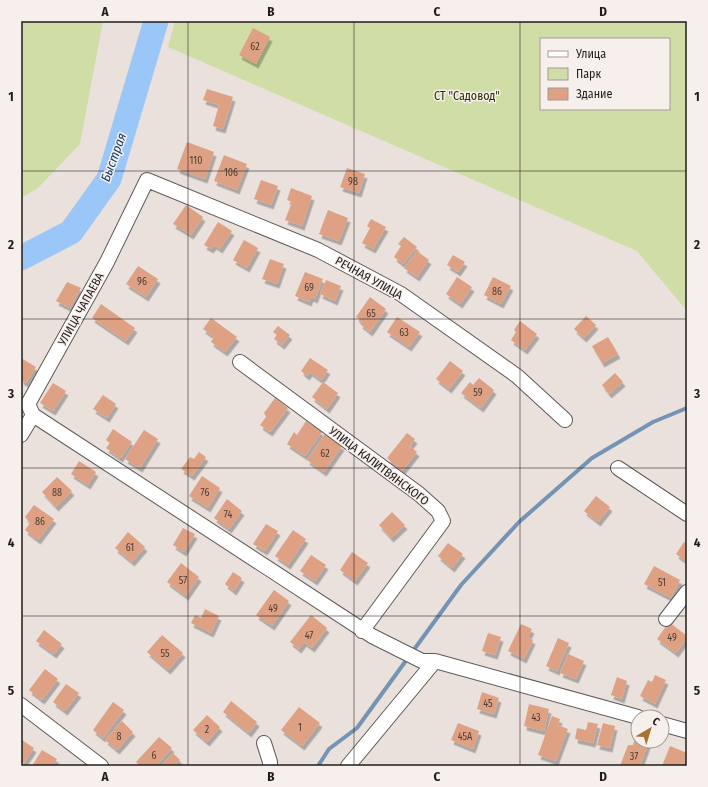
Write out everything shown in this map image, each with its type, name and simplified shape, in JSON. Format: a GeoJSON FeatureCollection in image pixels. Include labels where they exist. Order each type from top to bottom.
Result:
{"type":"FeatureCollection","features":[{"type":"Feature","properties":{"kind":"street","name":"УЛИЦА ЧАПАЕВА"},"geometry":{"type":"LineString","coordinates":[[21,435],[27,406],[107,262],[147,180]]}},
{"type":"Feature","properties":{"kind":"street","name":"РЕЧНАЯ УЛИЦА"},"geometry":{"type":"LineString","coordinates":[[147,180],[318,250],[401,294],[517,376],[565,420]]}},
{"type":"Feature","properties":{"kind":"street","name":"УЛИЦА КАЛИТВЯНСКОГО"},"geometry":{"type":"LineString","coordinates":[[240,362],[419,494],[438,510],[443,521],[367,633]]}},
{"type":"Feature","properties":{"kind":"street"},"geometry":{"type":"LineString","coordinates":[[27,406],[367,633],[428,661],[630,715]]}},
{"type":"Feature","properties":{"kind":"street"},"geometry":{"type":"LineString","coordinates":[[618,468],[687,514]]}},
{"type":"Feature","properties":{"kind":"street"},"geometry":{"type":"LineString","coordinates":[[666,619],[687,592]]}},
{"type":"Feature","properties":{"kind":"street"},"geometry":{"type":"LineString","coordinates":[[348,766],[428,661]]}},
{"type":"Feature","properties":{"kind":"street"},"geometry":{"type":"LineString","coordinates":[[21,705],[101,766]]}},
{"type":"Feature","properties":{"kind":"street"},"geometry":{"type":"LineString","coordinates":[[670,726],[687,731]]}},
{"type":"Feature","properties":{"kind":"street"},"geometry":{"type":"LineString","coordinates":[[264,743],[270,766]]}},
{"type":"Feature","properties":{"kind":"green space"},"geometry":{"type":"Polygon","coordinates":[[[21,21],[103,21],[80,144],[37,189],[21,198],[21,21]]]}},
{"type":"Feature","properties":{"kind":"green space","name":"СТ \"Садовод\""},"geometry":{"type":"Polygon","coordinates":[[[175,21],[687,21],[687,311],[637,251],[168,47],[175,21]]]}},
{"type":"Feature","properties":{"kind":"building"},"geometry":{"type":"Polygon","coordinates":[[[253,28],[270,37],[256,64],[239,55],[253,28]]]}},
{"type":"Feature","properties":{"kind":"building"},"geometry":{"type":"Polygon","coordinates":[[[207,89],[233,97],[223,129],[213,126],[219,105],[203,100],[207,89]]]}},
{"type":"Feature","properties":{"kind":"building"},"geometry":{"type":"Polygon","coordinates":[[[187,142],[214,152],[205,179],[177,169],[187,142]]]}},
{"type":"Feature","properties":{"kind":"building"},"geometry":{"type":"Polygon","coordinates":[[[224,155],[247,164],[237,190],[214,181],[224,155]]]}},
{"type":"Feature","properties":{"kind":"building"},"geometry":{"type":"Polygon","coordinates":[[[347,168],[365,174],[359,193],[340,187],[347,168]]]}},
{"type":"Feature","properties":{"kind":"building"},"geometry":{"type":"Polygon","coordinates":[[[261,180],[278,186],[271,205],[254,199],[261,180]]]}},
{"type":"Feature","properties":{"kind":"building"},"geometry":{"type":"Polygon","coordinates":[[[291,188],[312,196],[302,226],[285,220],[292,202],[287,200],[291,188]]]}},
{"type":"Feature","properties":{"kind":"building"},"geometry":{"type":"Polygon","coordinates":[[[186,205],[203,217],[191,235],[173,224],[186,205]]]}},
{"type":"Feature","properties":{"kind":"building"},"geometry":{"type":"Polygon","coordinates":[[[328,210],[348,218],[339,241],[319,234],[328,210]]]}},
{"type":"Feature","properties":{"kind":"building"},"geometry":{"type":"Polygon","coordinates":[[[371,219],[386,227],[373,249],[362,243],[370,228],[367,226],[371,219]]]}},
{"type":"Feature","properties":{"kind":"building"},"geometry":{"type":"Polygon","coordinates":[[[218,222],[232,231],[220,249],[214,245],[211,249],[204,245],[218,222]]]}},
{"type":"Feature","properties":{"kind":"building"},"geometry":{"type":"Polygon","coordinates":[[[404,237],[417,247],[403,264],[394,257],[401,246],[398,244],[404,237]]]}},
{"type":"Feature","properties":{"kind":"building"},"geometry":{"type":"Polygon","coordinates":[[[244,240],[258,248],[247,268],[233,260],[244,240]]]}},
{"type":"Feature","properties":{"kind":"building"},"geometry":{"type":"Polygon","coordinates":[[[417,251],[429,260],[417,277],[404,268],[417,251]]]}},
{"type":"Feature","properties":{"kind":"building"},"geometry":{"type":"Polygon","coordinates":[[[453,255],[465,262],[458,272],[447,265],[453,255]]]}},
{"type":"Feature","properties":{"kind":"building"},"geometry":{"type":"Polygon","coordinates":[[[270,259],[284,264],[277,284],[262,279],[270,259]]]}},
{"type":"Feature","properties":{"kind":"building"},"geometry":{"type":"Polygon","coordinates":[[[138,266],[158,279],[146,297],[126,284],[138,266]]]}},
{"type":"Feature","properties":{"kind":"building"},"geometry":{"type":"Polygon","coordinates":[[[305,272],[323,279],[315,299],[311,297],[309,302],[295,296],[305,272]]]}},
{"type":"Feature","properties":{"kind":"building"},"geometry":{"type":"Polygon","coordinates":[[[457,277],[472,287],[460,304],[446,294],[457,277]]]}},
{"type":"Feature","properties":{"kind":"building"},"geometry":{"type":"Polygon","coordinates":[[[493,277],[511,286],[501,304],[484,295],[493,277]]]}},
{"type":"Feature","properties":{"kind":"building"},"geometry":{"type":"Polygon","coordinates":[[[326,280],[341,286],[335,301],[320,294],[326,280]]]}},
{"type":"Feature","properties":{"kind":"building"},"geometry":{"type":"Polygon","coordinates":[[[67,282],[81,288],[70,308],[56,301],[67,282]]]}},
{"type":"Feature","properties":{"kind":"building"},"geometry":{"type":"Polygon","coordinates":[[[370,297],[386,309],[370,332],[360,324],[362,321],[356,317],[370,297]]]}},
{"type":"Feature","properties":{"kind":"building"},"geometry":{"type":"Polygon","coordinates":[[[101,304],[135,328],[126,341],[92,318],[101,304]]]}},
{"type":"Feature","properties":{"kind":"building"},"geometry":{"type":"Polygon","coordinates":[[[586,316],[596,325],[584,338],[574,329],[586,316]]]}},
{"type":"Feature","properties":{"kind":"building"},"geometry":{"type":"Polygon","coordinates":[[[397,317],[420,332],[409,347],[387,332],[397,317]]]}},
{"type":"Feature","properties":{"kind":"building"},"geometry":{"type":"Polygon","coordinates":[[[211,318],[237,337],[225,352],[211,342],[214,337],[203,329],[211,318]]]}},
{"type":"Feature","properties":{"kind":"building"},"geometry":{"type":"Polygon","coordinates":[[[520,321],[537,334],[525,350],[511,340],[516,332],[514,330],[520,321]]]}},
{"type":"Feature","properties":{"kind":"building"},"geometry":{"type":"Polygon","coordinates":[[[278,326],[290,335],[282,345],[274,339],[277,335],[273,332],[278,326]]]}},
{"type":"Feature","properties":{"kind":"building"},"geometry":{"type":"Polygon","coordinates":[[[608,337],[618,354],[602,363],[592,346],[608,337]]]}},
{"type":"Feature","properties":{"kind":"building"},"geometry":{"type":"Polygon","coordinates":[[[21,358],[36,367],[26,383],[21,380],[21,358]]]}},
{"type":"Feature","properties":{"kind":"building"},"geometry":{"type":"Polygon","coordinates":[[[310,358],[328,370],[321,380],[310,372],[307,376],[301,371],[310,358]]]}},
{"type":"Feature","properties":{"kind":"building"},"geometry":{"type":"Polygon","coordinates":[[[450,361],[463,371],[449,389],[436,379],[450,361]]]}},
{"type":"Feature","properties":{"kind":"building"},"geometry":{"type":"Polygon","coordinates":[[[615,373],[623,382],[609,394],[602,385],[615,373]]]}},
{"type":"Feature","properties":{"kind":"building"},"geometry":{"type":"Polygon","coordinates":[[[479,378],[494,390],[481,408],[461,393],[470,382],[473,385],[479,378]]]}},
{"type":"Feature","properties":{"kind":"building"},"geometry":{"type":"Polygon","coordinates":[[[323,382],[338,393],[327,409],[312,397],[323,382]]]}},
{"type":"Feature","properties":{"kind":"building"},"geometry":{"type":"Polygon","coordinates":[[[53,383],[66,391],[53,411],[40,403],[53,383]]]}},
{"type":"Feature","properties":{"kind":"building"},"geometry":{"type":"Polygon","coordinates":[[[103,395],[116,404],[107,418],[93,409],[103,395]]]}},
{"type":"Feature","properties":{"kind":"building"},"geometry":{"type":"Polygon","coordinates":[[[275,398],[288,408],[270,432],[260,425],[266,417],[264,413],[275,398]]]}},
{"type":"Feature","properties":{"kind":"building"},"geometry":{"type":"Polygon","coordinates":[[[306,421],[322,432],[305,456],[287,444],[294,432],[297,435],[306,421]]]}},
{"type":"Feature","properties":{"kind":"building"},"geometry":{"type":"Polygon","coordinates":[[[113,429],[132,442],[120,458],[106,448],[110,443],[106,440],[113,429]]]}},
{"type":"Feature","properties":{"kind":"building"},"geometry":{"type":"Polygon","coordinates":[[[144,430],[158,439],[140,468],[125,459],[144,430]]]}},
{"type":"Feature","properties":{"kind":"building"},"geometry":{"type":"Polygon","coordinates":[[[407,433],[415,439],[410,446],[417,452],[402,471],[387,458],[407,433]]]}},
{"type":"Feature","properties":{"kind":"building"},"geometry":{"type":"Polygon","coordinates":[[[325,434],[342,446],[324,472],[307,460],[325,434]]]}},
{"type":"Feature","properties":{"kind":"building"},"geometry":{"type":"Polygon","coordinates":[[[199,452],[206,457],[192,476],[181,469],[190,457],[194,459],[199,452]]]}},
{"type":"Feature","properties":{"kind":"building"},"geometry":{"type":"Polygon","coordinates":[[[79,461],[96,472],[88,485],[71,474],[79,461]]]}},
{"type":"Feature","properties":{"kind":"building"},"geometry":{"type":"Polygon","coordinates":[[[202,476],[220,488],[208,508],[189,496],[202,476]]]}},
{"type":"Feature","properties":{"kind":"building"},"geometry":{"type":"Polygon","coordinates":[[[57,477],[72,491],[56,507],[42,492],[57,477]]]}},
{"type":"Feature","properties":{"kind":"building"},"geometry":{"type":"Polygon","coordinates":[[[596,496],[610,507],[598,522],[584,511],[596,496]]]}},
{"type":"Feature","properties":{"kind":"building"},"geometry":{"type":"Polygon","coordinates":[[[227,499],[242,511],[229,529],[214,518],[227,499]]]}},
{"type":"Feature","properties":{"kind":"building"},"geometry":{"type":"Polygon","coordinates":[[[34,505],[54,519],[38,540],[25,530],[30,523],[25,517],[34,505]]]}},
{"type":"Feature","properties":{"kind":"building"},"geometry":{"type":"Polygon","coordinates":[[[392,512],[405,525],[391,538],[379,525],[392,512]]]}},
{"type":"Feature","properties":{"kind":"building"},"geometry":{"type":"Polygon","coordinates":[[[266,524],[278,531],[265,551],[253,544],[266,524]]]}},
{"type":"Feature","properties":{"kind":"building"},"geometry":{"type":"Polygon","coordinates":[[[183,528],[195,534],[184,552],[173,545],[183,528]]]}},
{"type":"Feature","properties":{"kind":"building"},"geometry":{"type":"Polygon","coordinates":[[[293,530],[306,539],[288,565],[275,556],[293,530]]]}},
{"type":"Feature","properties":{"kind":"building"},"geometry":{"type":"Polygon","coordinates":[[[128,532],[145,547],[132,562],[115,548],[128,532]]]}},
{"type":"Feature","properties":{"kind":"building"},"geometry":{"type":"Polygon","coordinates":[[[684,542],[687,544],[687,562],[676,554],[684,542]]]}},
{"type":"Feature","properties":{"kind":"building"},"geometry":{"type":"Polygon","coordinates":[[[448,543],[463,554],[452,568],[438,556],[448,543]]]}},
{"type":"Feature","properties":{"kind":"building"},"geometry":{"type":"Polygon","coordinates":[[[352,552],[368,563],[355,581],[340,570],[352,552]]]}},
{"type":"Feature","properties":{"kind":"building"},"geometry":{"type":"Polygon","coordinates":[[[311,555],[326,565],[315,581],[300,571],[311,555]]]}},
{"type":"Feature","properties":{"kind":"building"},"geometry":{"type":"Polygon","coordinates":[[[181,563],[199,577],[186,596],[167,582],[181,563]]]}},
{"type":"Feature","properties":{"kind":"building"},"geometry":{"type":"Polygon","coordinates":[[[654,566],[680,580],[671,598],[644,584],[654,566]]]}},
{"type":"Feature","properties":{"kind":"building"},"geometry":{"type":"Polygon","coordinates":[[[233,572],[242,578],[234,591],[225,584],[233,572]]]}},
{"type":"Feature","properties":{"kind":"building"},"geometry":{"type":"Polygon","coordinates":[[[274,590],[289,601],[272,626],[256,615],[274,590]]]}},
{"type":"Feature","properties":{"kind":"building"},"geometry":{"type":"Polygon","coordinates":[[[205,609],[219,616],[211,633],[191,623],[195,615],[201,618],[205,609]]]}},
{"type":"Feature","properties":{"kind":"building"},"geometry":{"type":"Polygon","coordinates":[[[311,615],[327,628],[312,648],[304,642],[299,649],[290,642],[311,615]]]}},
{"type":"Feature","properties":{"kind":"building"},"geometry":{"type":"Polygon","coordinates":[[[669,622],[687,636],[676,653],[657,639],[669,622]]]}},
{"type":"Feature","properties":{"kind":"building"},"geometry":{"type":"Polygon","coordinates":[[[521,624],[532,629],[528,637],[533,640],[524,659],[508,651],[521,624]]]}},
{"type":"Feature","properties":{"kind":"building"},"geometry":{"type":"Polygon","coordinates":[[[44,630],[62,644],[54,654],[36,641],[44,630]]]}},
{"type":"Feature","properties":{"kind":"building"},"geometry":{"type":"Polygon","coordinates":[[[488,633],[501,637],[495,655],[482,651],[488,633]]]}},
{"type":"Feature","properties":{"kind":"building"},"geometry":{"type":"Polygon","coordinates":[[[162,635],[183,653],[168,670],[147,652],[162,635]]]}},
{"type":"Feature","properties":{"kind":"building"},"geometry":{"type":"Polygon","coordinates":[[[558,638],[569,643],[557,671],[546,666],[558,638]]]}},
{"type":"Feature","properties":{"kind":"building"},"geometry":{"type":"Polygon","coordinates":[[[568,654],[584,661],[576,679],[560,673],[568,654]]]}},
{"type":"Feature","properties":{"kind":"building"},"geometry":{"type":"Polygon","coordinates":[[[45,669],[58,679],[42,700],[29,690],[45,669]]]}},
{"type":"Feature","properties":{"kind":"building"},"geometry":{"type":"Polygon","coordinates":[[[655,675],[666,680],[655,704],[640,696],[648,680],[652,682],[655,675]]]}},
{"type":"Feature","properties":{"kind":"building"},"geometry":{"type":"Polygon","coordinates":[[[617,677],[627,681],[622,699],[611,695],[617,677]]]}},
{"type":"Feature","properties":{"kind":"building"},"geometry":{"type":"Polygon","coordinates":[[[66,684],[79,693],[65,711],[53,702],[66,684]]]}},
{"type":"Feature","properties":{"kind":"building"},"geometry":{"type":"Polygon","coordinates":[[[482,692],[499,698],[494,714],[477,709],[482,692]]]}},
{"type":"Feature","properties":{"kind":"building"},"geometry":{"type":"Polygon","coordinates":[[[231,701],[257,722],[249,733],[223,712],[231,701]]]}},
{"type":"Feature","properties":{"kind":"building"},"geometry":{"type":"Polygon","coordinates":[[[113,702],[124,710],[103,738],[93,730],[113,702]]]}},
{"type":"Feature","properties":{"kind":"building"},"geometry":{"type":"Polygon","coordinates":[[[529,704],[549,709],[544,731],[524,726],[529,704]]]}},
{"type":"Feature","properties":{"kind":"building"},"geometry":{"type":"Polygon","coordinates":[[[299,707],[320,723],[302,746],[281,730],[299,707]]]}},
{"type":"Feature","properties":{"kind":"building"},"geometry":{"type":"Polygon","coordinates":[[[207,715],[220,727],[207,742],[193,730],[207,715]]]}},
{"type":"Feature","properties":{"kind":"building"},"geometry":{"type":"Polygon","coordinates":[[[552,716],[560,719],[558,725],[568,729],[556,761],[538,755],[552,716]]]}},
{"type":"Feature","properties":{"kind":"building"},"geometry":{"type":"Polygon","coordinates":[[[122,721],[133,732],[117,750],[105,740],[122,721]]]}},
{"type":"Feature","properties":{"kind":"building"},"geometry":{"type":"Polygon","coordinates":[[[588,722],[598,724],[593,743],[575,739],[577,728],[586,730],[588,722]]]}},
{"type":"Feature","properties":{"kind":"building"},"geometry":{"type":"Polygon","coordinates":[[[458,723],[479,731],[473,749],[451,740],[458,723]]]}},
{"type":"Feature","properties":{"kind":"building"},"geometry":{"type":"Polygon","coordinates":[[[603,723],[615,726],[610,748],[597,745],[603,723]]]}},
{"type":"Feature","properties":{"kind":"building"},"geometry":{"type":"Polygon","coordinates":[[[159,737],[172,748],[156,766],[140,766],[136,762],[159,737]]]}},
{"type":"Feature","properties":{"kind":"building"},"geometry":{"type":"Polygon","coordinates":[[[22,740],[34,748],[24,763],[21,762],[22,740]]]}},
{"type":"Feature","properties":{"kind":"building"},"geometry":{"type":"Polygon","coordinates":[[[628,745],[630,745],[630,749],[646,749],[640,766],[620,766],[628,745]]]}},
{"type":"Feature","properties":{"kind":"building"},"geometry":{"type":"Polygon","coordinates":[[[670,746],[687,753],[683,766],[662,766],[670,746]]]}},
{"type":"Feature","properties":{"kind":"building"},"geometry":{"type":"Polygon","coordinates":[[[42,750],[57,759],[53,766],[32,766],[42,750]]]}},
{"type":"Feature","properties":{"kind":"building"},"geometry":{"type":"Polygon","coordinates":[[[173,753],[180,760],[174,766],[161,766],[173,753]]]}},
{"type":"Feature","properties":{"kind":"waterway","name":"Быстрая"},"geometry":{"type":"LineString","coordinates":[[21,258],[71,232],[109,179],[156,21]]}},
{"type":"Feature","properties":{"kind":"waterway"},"geometry":{"type":"LineString","coordinates":[[318,766],[329,749],[357,728],[461,585],[519,522],[592,458],[653,422],[687,408]]}}]}
